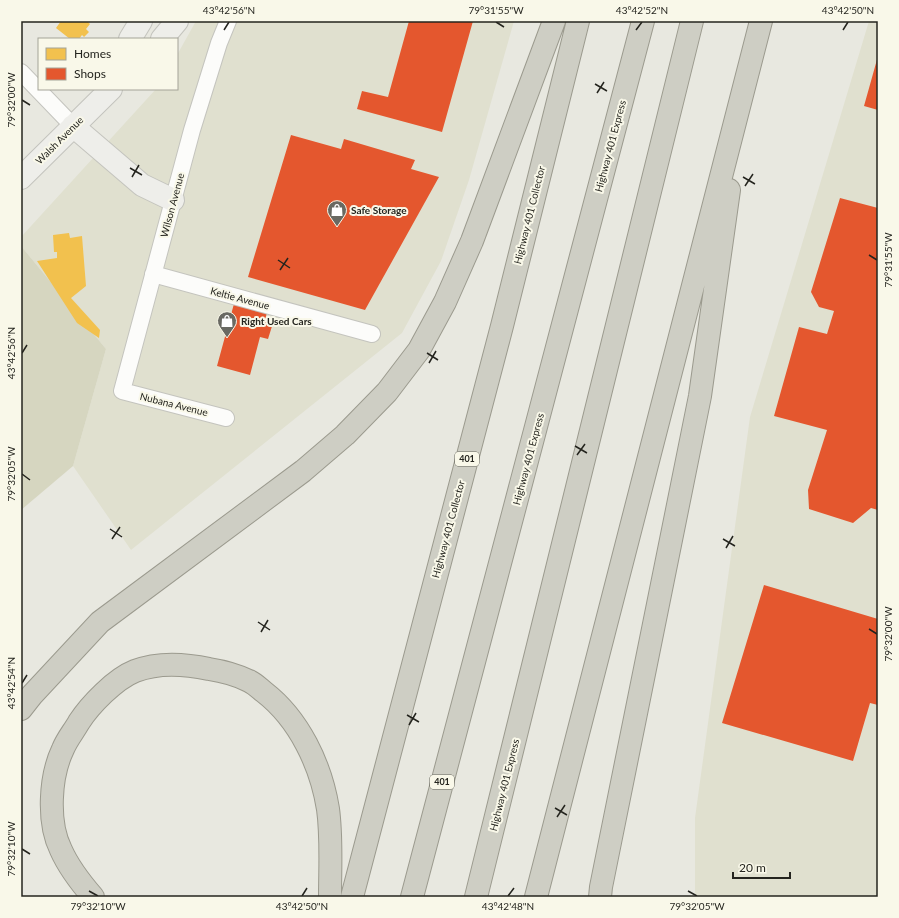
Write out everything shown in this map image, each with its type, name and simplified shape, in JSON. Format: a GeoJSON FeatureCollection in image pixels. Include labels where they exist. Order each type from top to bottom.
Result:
{"type":"FeatureCollection","features":[{"type":"Feature","properties":{"kind":"highway"},"geometry":{"type":"LineString","coordinates":[[21,709],[32,695],[100,622],[303,471],[345,435],[387,392],[418,350],[445,302],[472,241],[554,21]]}},
{"type":"Feature","properties":{"kind":"highway","name":"Highway 401 Collector"},"geometry":{"type":"LineString","coordinates":[[352,897],[500,333],[578,21]]}},
{"type":"Feature","properties":{"kind":"highway","name":"Highway 401 Express"},"geometry":{"type":"LineString","coordinates":[[412,897],[643,21]]}},
{"type":"Feature","properties":{"kind":"highway","name":"Highway 401 Express"},"geometry":{"type":"LineString","coordinates":[[476,897],[692,21]]}},
{"type":"Feature","properties":{"kind":"highway"},"geometry":{"type":"LineString","coordinates":[[536,897],[761,21]]}},
{"type":"Feature","properties":{"kind":"highway"},"geometry":{"type":"LineString","coordinates":[[600,897],[602,879],[700,396],[744,83]]}},
{"type":"Feature","properties":{"kind":"highway"},"geometry":{"type":"LineString","coordinates":[[93,897],[75,876],[60,849],[50,808],[54,777],[62,749],[88,707],[111,687],[134,671],[158,666],[186,664],[218,670],[250,681],[275,700],[297,727],[316,764],[328,808],[330,897]]}},
{"type":"Feature","properties":{"kind":"main road"},"geometry":{"type":"LineString","coordinates":[[131,38],[141,21]]}},
{"type":"Feature","properties":{"kind":"main road"},"geometry":{"type":"LineString","coordinates":[[163,38],[176,21]]}},
{"type":"Feature","properties":{"kind":"main road","name":"Walsh Avenue"},"geometry":{"type":"LineString","coordinates":[[21,178],[104,94]]}},
{"type":"Feature","properties":{"kind":"main road"},"geometry":{"type":"LineString","coordinates":[[73,126],[142,185],[173,200]]}},
{"type":"Feature","properties":{"kind":"street","name":"Wilson Avenue"},"geometry":{"type":"LineString","coordinates":[[122,391],[197,116],[228,21]]}},
{"type":"Feature","properties":{"kind":"street"},"geometry":{"type":"LineString","coordinates":[[21,72],[38,90]]}},
{"type":"Feature","properties":{"kind":"street"},"geometry":{"type":"LineString","coordinates":[[38,90],[73,126]]}},
{"type":"Feature","properties":{"kind":"street","name":"Keltie Avenue"},"geometry":{"type":"LineString","coordinates":[[153,274],[372,334]]}},
{"type":"Feature","properties":{"kind":"street","name":"Nubana Avenue"},"geometry":{"type":"LineString","coordinates":[[122,391],[226,418]]}},
{"type":"Feature","properties":{"kind":"shaded area"},"geometry":{"type":"Polygon","coordinates":[[[196,21],[514,21],[469,180],[441,261],[402,333],[131,550],[73,466],[106,349],[21,246],[21,237],[155,90],[178,90],[178,53],[196,21]]]}},
{"type":"Feature","properties":{"kind":"shaded area"},"geometry":{"type":"Polygon","coordinates":[[[869,21],[878,21],[878,897],[695,897],[695,818],[750,417],[869,21]]]}},
{"type":"Feature","properties":{"kind":"shaded area"},"geometry":{"type":"Polygon","coordinates":[[[21,246],[106,349],[73,466],[21,510],[21,246]]]}},
{"type":"Feature","properties":{"kind":"building: Homes"},"geometry":{"type":"Polygon","coordinates":[[[61,21],[87,21],[90,24],[86,29],[89,32],[84,37],[82,35],[80,38],[69,38],[56,28],[61,21]]]}},
{"type":"Feature","properties":{"kind":"building: Homes"},"geometry":{"type":"Polygon","coordinates":[[[69,233],[70,238],[82,236],[86,286],[71,298],[100,330],[99,338],[77,323],[37,261],[57,258],[57,252],[54,252],[53,235],[69,233]]]}},
{"type":"Feature","properties":{"kind":"building: Shops"},"geometry":{"type":"Polygon","coordinates":[[[409,21],[473,21],[442,132],[357,109],[362,91],[388,97],[409,21]]]}},
{"type":"Feature","properties":{"kind":"building: Shops"},"geometry":{"type":"Polygon","coordinates":[[[878,56],[878,110],[864,106],[878,56]]]}},
{"type":"Feature","properties":{"kind":"building: Shops","name":"Safe Storage"},"geometry":{"type":"Polygon","coordinates":[[[291,135],[341,149],[344,139],[415,160],[411,169],[439,177],[365,310],[248,277],[291,135]]]}},
{"type":"Feature","properties":{"kind":"building: Shops"},"geometry":{"type":"Polygon","coordinates":[[[840,198],[878,208],[878,510],[871,508],[853,523],[809,509],[808,490],[827,430],[774,416],[799,327],[827,334],[834,311],[819,307],[811,292],[840,198]]]}},
{"type":"Feature","properties":{"kind":"building: Shops"},"geometry":{"type":"Polygon","coordinates":[[[235,300],[268,309],[265,320],[273,323],[268,339],[260,337],[250,375],[217,366],[235,300]]]}},
{"type":"Feature","properties":{"kind":"building: Shops"},"geometry":{"type":"Polygon","coordinates":[[[764,585],[878,619],[878,705],[870,703],[853,761],[722,723],[764,585]]]}},
{"type":"Feature","properties":{"kind":"place","name":"Safe Storage"},"geometry":{"type":"Point","coordinates":[337,227]}},
{"type":"Feature","properties":{"kind":"place","name":"Right Used Cars"},"geometry":{"type":"Point","coordinates":[227,338]}}]}
